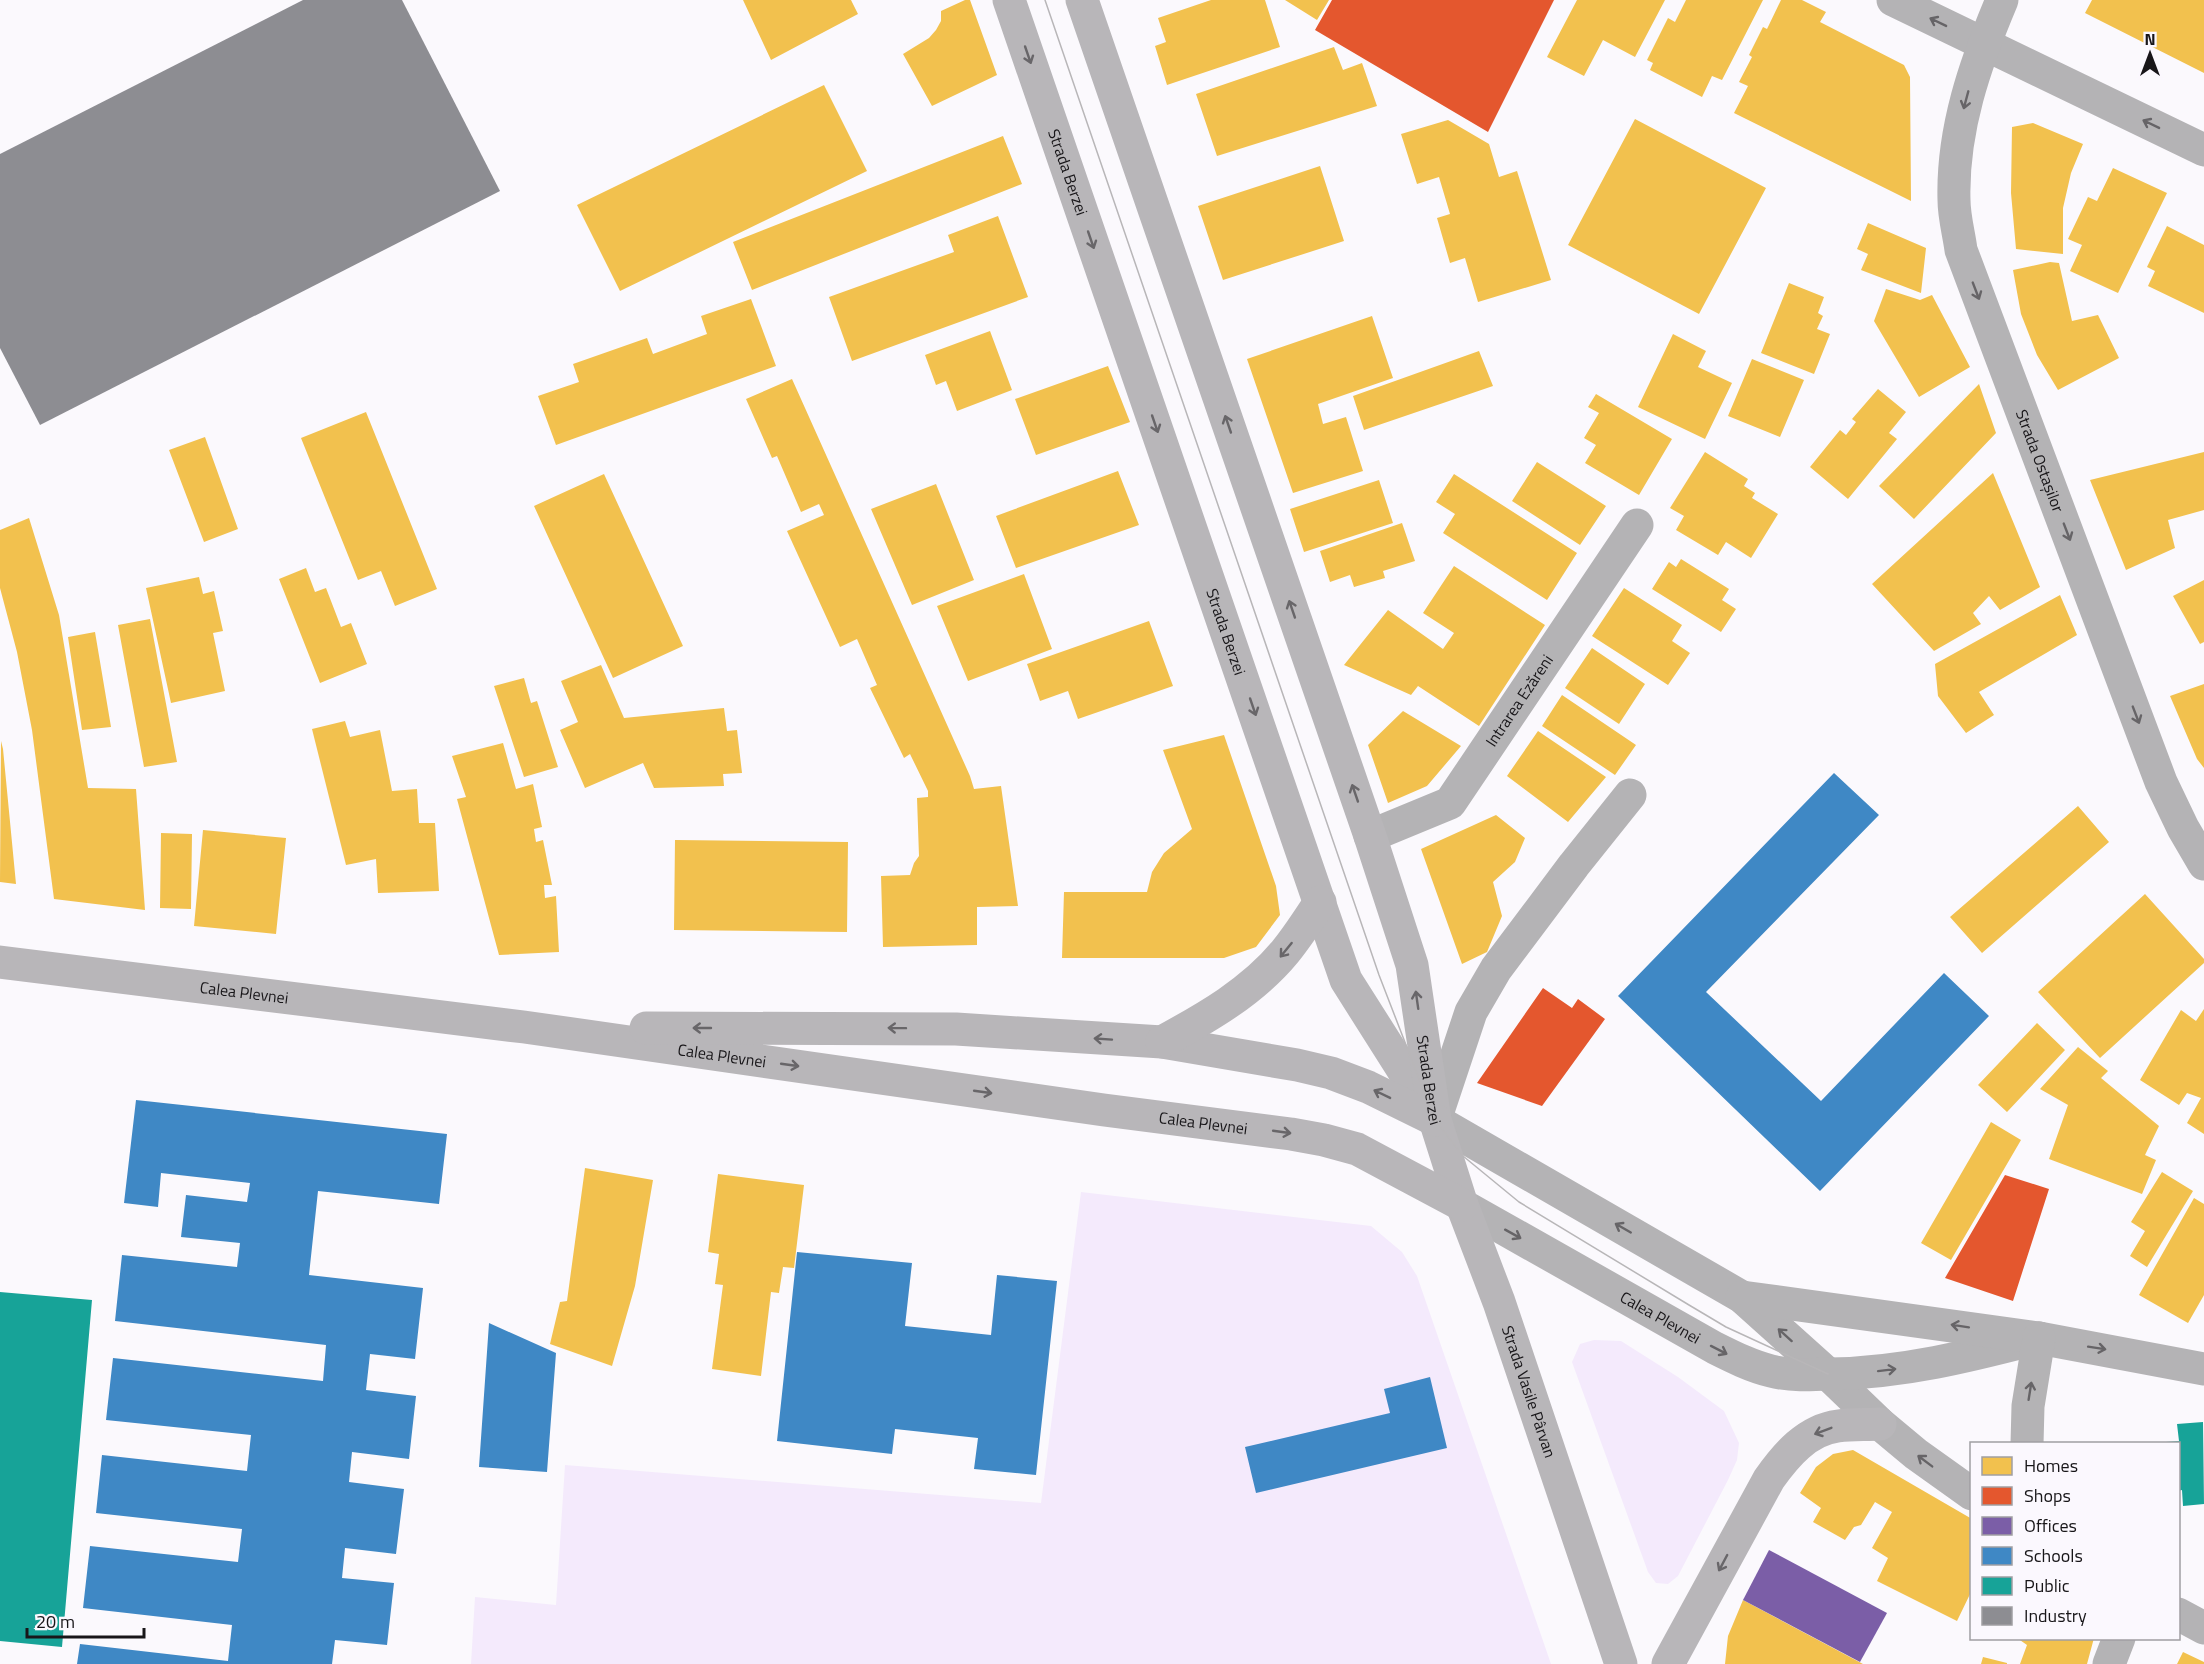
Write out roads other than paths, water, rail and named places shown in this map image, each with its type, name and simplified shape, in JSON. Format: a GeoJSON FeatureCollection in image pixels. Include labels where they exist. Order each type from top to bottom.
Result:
{"type":"FeatureCollection","features":[{"type":"Feature","properties":{"kind":"main road","name":"Strada Berzei"},"geometry":{"type":"LineString","coordinates":[[1009,0],[1346,980],[1435,1120]]}},
{"type":"Feature","properties":{"kind":"main road","name":"Strada Berzei"},"geometry":{"type":"LineString","coordinates":[[1082,0],[1370,836],[1412,965],[1435,1120]]}},
{"type":"Feature","properties":{"kind":"main road"},"geometry":{"type":"LineString","coordinates":[[1162,1042],[1207,1018],[1251,986],[1285,952],[1320,902]]}},
{"type":"Feature","properties":{"kind":"main road","name":"Calea Plevnei"},"geometry":{"type":"LineString","coordinates":[[0,962],[524,1027],[1104,1110],[1235,1125],[1324,1140],[1357,1149],[1462,1205]]}},
{"type":"Feature","properties":{"kind":"main road","name":"Calea Plevnei"},"geometry":{"type":"LineString","coordinates":[[524,1027],[956,1029],[1162,1042],[1331,1073],[1368,1087],[1435,1120]]}},
{"type":"Feature","properties":{"kind":"main road","name":"Strada Vasile Pârvan"},"geometry":{"type":"LineString","coordinates":[[1435,1120],[1462,1205],[1499,1302],[1621,1664]]}},
{"type":"Feature","properties":{"kind":"main road"},"geometry":{"type":"LineString","coordinates":[[1668,1664],[1768,1479],[1788,1454],[1809,1437],[1836,1426],[1880,1424]]}},
{"type":"Feature","properties":{"kind":"street"},"geometry":{"type":"LineString","coordinates":[[1893,0],[2204,150]]}},
{"type":"Feature","properties":{"kind":"street","name":"Strada Ostașilor"},"geometry":{"type":"LineString","coordinates":[[2002,0],[1983,44],[1965,104],[1956,154],[1954,201],[1961,250],[2161,782],[2193,832],[2204,864]]}},
{"type":"Feature","properties":{"kind":"street","name":"Intrarea Ezăreni"},"geometry":{"type":"LineString","coordinates":[[1370,836],[1450,803],[1637,525]]}},
{"type":"Feature","properties":{"kind":"street"},"geometry":{"type":"LineString","coordinates":[[1435,1120],[1471,1012],[1491,978],[1532,919],[1630,795]]}},
{"type":"Feature","properties":{"kind":"street","name":"Calea Plevnei"},"geometry":{"type":"LineString","coordinates":[[1435,1120],[1742,1297],[1880,1424],[1916,1454],[1970,1493]]}},
{"type":"Feature","properties":{"kind":"street","name":"Calea Plevnei"},"geometry":{"type":"LineString","coordinates":[[1462,1205],[1715,1348],[1744,1362],[1772,1371],[1797,1375],[1828,1374]]}},
{"type":"Feature","properties":{"kind":"street","name":"Calea Plevnei"},"geometry":{"type":"LineString","coordinates":[[1742,1297],[2039,1338],[2204,1368]]}},
{"type":"Feature","properties":{"kind":"street"},"geometry":{"type":"LineString","coordinates":[[1828,1374],[1859,1374],[1947,1361],[2039,1338],[2028,1406],[2027,1442]]}},
{"type":"Feature","properties":{"kind":"street"},"geometry":{"type":"LineString","coordinates":[[2180,1615],[2204,1628]]}},
{"type":"Feature","properties":{"kind":"street"},"geometry":{"type":"LineString","coordinates":[[2109,1664],[2118,1640]]}},
{"type":"Feature","properties":{"kind":"tram line"},"geometry":{"type":"LineString","coordinates":[[1045,0],[1379,975],[1435,1120],[1463,1156],[1519,1202],[1726,1327],[1828,1374]]}}]}
